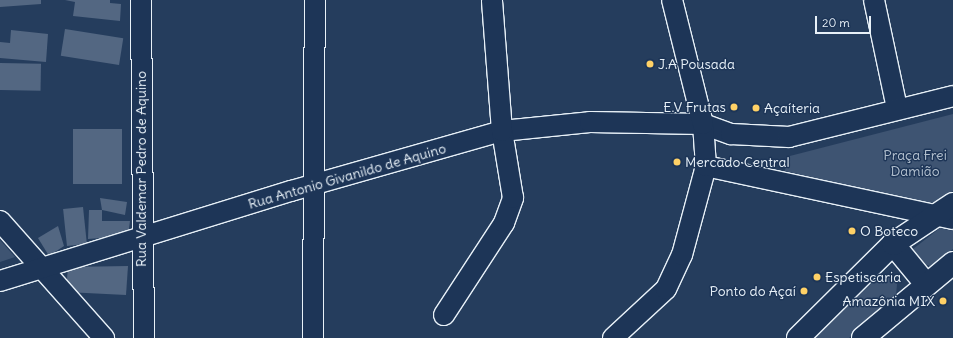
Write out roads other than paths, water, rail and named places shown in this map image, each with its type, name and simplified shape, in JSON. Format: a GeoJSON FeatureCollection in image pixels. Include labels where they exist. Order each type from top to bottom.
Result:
{"type":"FeatureCollection","features":[{"type":"Feature","properties":{"kind":"main road"},"geometry":{"type":"LineString","coordinates":[[798,338],[893,244],[947,213]]}},
{"type":"Feature","properties":{"kind":"main road"},"geometry":{"type":"LineString","coordinates":[[893,244],[925,283]]}},
{"type":"Feature","properties":{"kind":"main road"},"geometry":{"type":"LineString","coordinates":[[863,338],[925,283],[953,263]]}},
{"type":"Feature","properties":{"kind":"street","name":"Rua Valdemar Pedro de Aquino"},"geometry":{"type":"LineString","coordinates":[[141,0],[141,237],[144,338]]}},
{"type":"Feature","properties":{"kind":"street"},"geometry":{"type":"LineString","coordinates":[[313,338],[316,184],[315,0]]}},
{"type":"Feature","properties":{"kind":"street"},"geometry":{"type":"LineString","coordinates":[[444,315],[510,212],[512,185],[502,131],[492,0]]}},
{"type":"Feature","properties":{"kind":"street"},"geometry":{"type":"LineString","coordinates":[[613,338],[666,289],[682,255],[706,166],[703,124],[672,0]]}},
{"type":"Feature","properties":{"kind":"street"},"geometry":{"type":"LineString","coordinates":[[874,0],[897,108]]}},
{"type":"Feature","properties":{"kind":"street"},"geometry":{"type":"LineString","coordinates":[[703,124],[731,134],[788,137],[897,108],[953,96]]}},
{"type":"Feature","properties":{"kind":"street","name":"Rua Antonio Givanildo de Aquino"},"geometry":{"type":"LineString","coordinates":[[0,282],[141,237],[316,184],[502,131],[590,122],[703,124]]}},
{"type":"Feature","properties":{"kind":"street"},"geometry":{"type":"LineString","coordinates":[[706,166],[947,213]]}},
{"type":"Feature","properties":{"kind":"street"},"geometry":{"type":"LineString","coordinates":[[0,222],[41,270],[104,338]]}},
{"type":"Feature","properties":{"kind":"place","name":"J.A Pousada"},"geometry":{"type":"Point","coordinates":[650,64]}},
{"type":"Feature","properties":{"kind":"place","name":"E.V Frutas"},"geometry":{"type":"Point","coordinates":[734,107]}},
{"type":"Feature","properties":{"kind":"place","name":"Açaíteria"},"geometry":{"type":"Point","coordinates":[756,108]}},
{"type":"Feature","properties":{"kind":"place","name":"Mercado Central"},"geometry":{"type":"Point","coordinates":[677,162]}},
{"type":"Feature","properties":{"kind":"place","name":"O Boteco"},"geometry":{"type":"Point","coordinates":[852,231]}},
{"type":"Feature","properties":{"kind":"place","name":"Espetiscaria"},"geometry":{"type":"Point","coordinates":[817,277]}},
{"type":"Feature","properties":{"kind":"place","name":"Ponto do Açaí"},"geometry":{"type":"Point","coordinates":[804,291]}},
{"type":"Feature","properties":{"kind":"place","name":"Amazônia MIX"},"geometry":{"type":"Point","coordinates":[943,301]}},
{"type":"Feature","properties":{"kind":"park label","name":"Praça Frei Damião"},"geometry":{"type":"Point","coordinates":[915,164]}}]}
